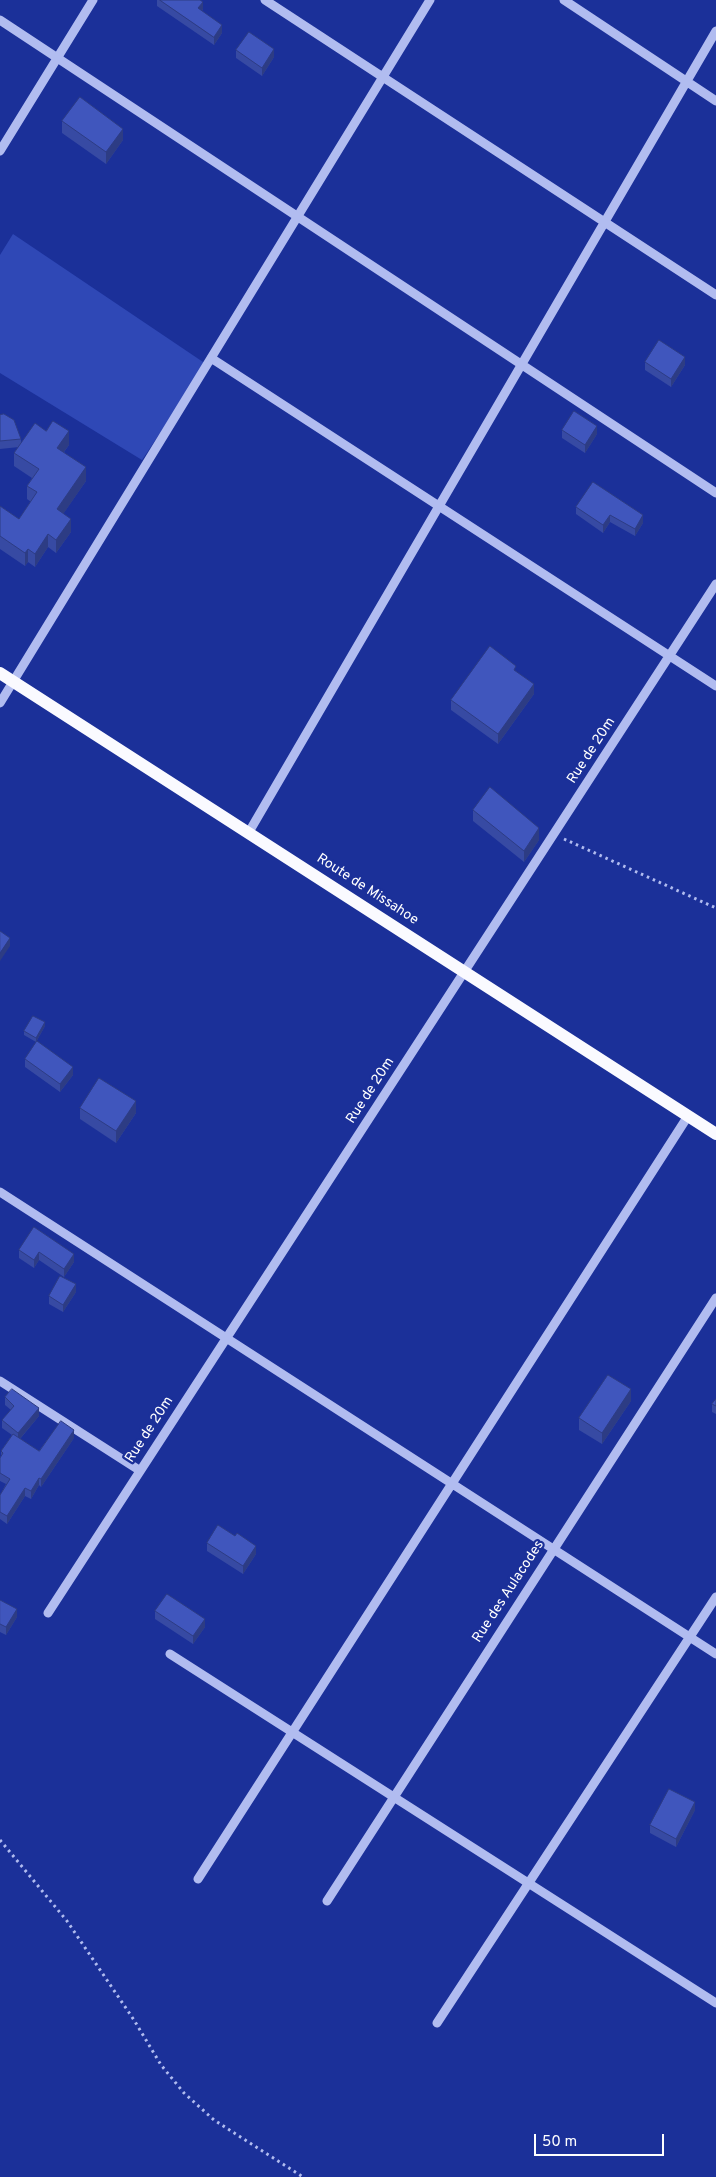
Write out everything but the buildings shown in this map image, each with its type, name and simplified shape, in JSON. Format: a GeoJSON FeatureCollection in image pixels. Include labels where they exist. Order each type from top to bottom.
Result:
{"type":"FeatureCollection","features":[{"type":"Feature","properties":{"kind":"main road","name":"Route de Missahoe"},"geometry":{"type":"LineString","coordinates":[[0,673],[716,1134]]}},
{"type":"Feature","properties":{"kind":"street"},"geometry":{"type":"LineString","coordinates":[[0,150],[93,0]]}},
{"type":"Feature","properties":{"kind":"street"},"geometry":{"type":"LineString","coordinates":[[265,0],[716,295]]}},
{"type":"Feature","properties":{"kind":"street"},"geometry":{"type":"LineString","coordinates":[[0,703],[430,0]]}},
{"type":"Feature","properties":{"kind":"street"},"geometry":{"type":"LineString","coordinates":[[564,0],[716,101]]}},
{"type":"Feature","properties":{"kind":"street"},"geometry":{"type":"LineString","coordinates":[[0,20],[716,493]]}},
{"type":"Feature","properties":{"kind":"street"},"geometry":{"type":"LineString","coordinates":[[249,832],[716,30]]}},
{"type":"Feature","properties":{"kind":"street"},"geometry":{"type":"LineString","coordinates":[[211,358],[716,686]]}},
{"type":"Feature","properties":{"kind":"street","name":"Rue de 20m"},"geometry":{"type":"LineString","coordinates":[[48,1613],[139,1470],[227,1338],[716,584]]}},
{"type":"Feature","properties":{"kind":"street"},"geometry":{"type":"LineString","coordinates":[[198,1879],[688,1116]]}},
{"type":"Feature","properties":{"kind":"street"},"geometry":{"type":"LineString","coordinates":[[0,1192],[716,1654]]}},
{"type":"Feature","properties":{"kind":"street","name":"Rue des Aulacodes"},"geometry":{"type":"LineString","coordinates":[[327,1901],[716,1298]]}},
{"type":"Feature","properties":{"kind":"street"},"geometry":{"type":"LineString","coordinates":[[0,1381],[139,1470]]}},
{"type":"Feature","properties":{"kind":"street"},"geometry":{"type":"LineString","coordinates":[[437,2023],[716,1597]]}},
{"type":"Feature","properties":{"kind":"street"},"geometry":{"type":"LineString","coordinates":[[170,1654],[716,2003]]}},
{"type":"Feature","properties":{"kind":"path"},"geometry":{"type":"LineString","coordinates":[[554,835],[716,908]]}},
{"type":"Feature","properties":{"kind":"path"},"geometry":{"type":"LineString","coordinates":[[0,1840],[67,1921],[134,2020],[161,2064],[184,2093],[214,2120],[303,2177]]}},
{"type":"Feature","properties":{"kind":"shaded area"},"geometry":{"type":"Polygon","coordinates":[[[13,234],[206,364],[142,460],[0,373],[0,255],[13,234]]]}}]}
